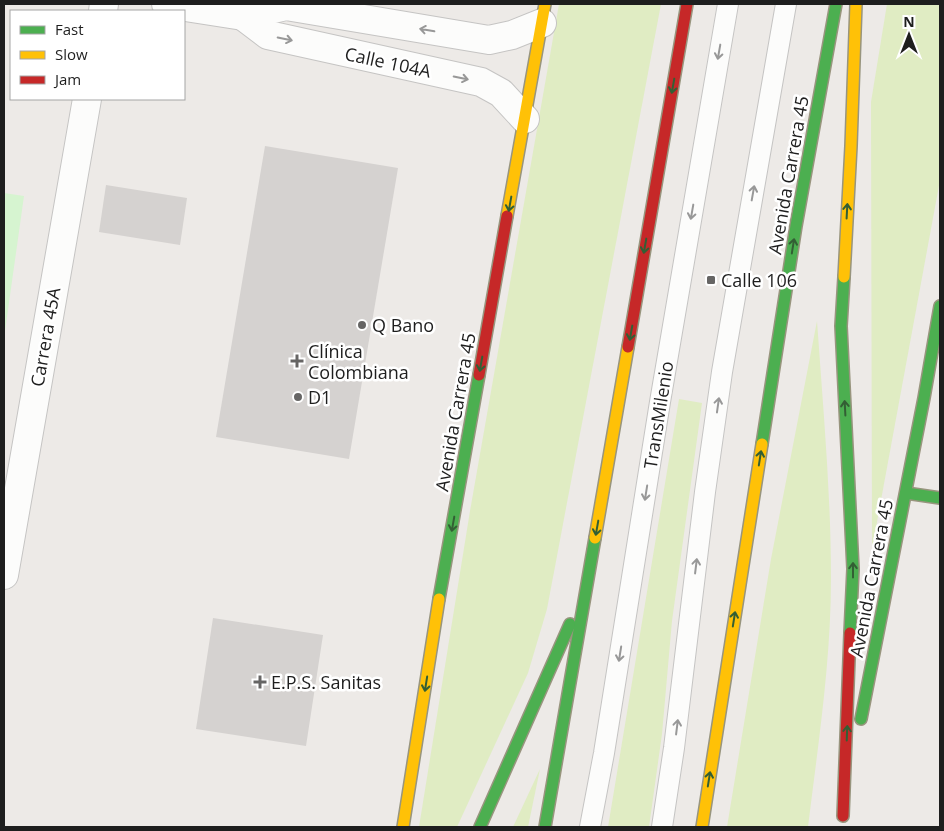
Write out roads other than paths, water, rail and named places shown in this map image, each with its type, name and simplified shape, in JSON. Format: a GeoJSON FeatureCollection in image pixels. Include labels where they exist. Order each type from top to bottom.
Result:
{"type":"FeatureCollection","features":[{"type":"Feature","properties":{"kind":"main road"},"geometry":{"type":"LineString","coordinates":[[545,827],[687,4]]}},
{"type":"Feature","properties":{"kind":"main road","name":"Avenida Carrera 45"},"geometry":{"type":"LineString","coordinates":[[702,827],[796,226],[836,4]]}},
{"type":"Feature","properties":{"kind":"main road"},"geometry":{"type":"LineString","coordinates":[[842,822],[853,569],[841,326],[851,146],[856,4]]}},
{"type":"Feature","properties":{"kind":"main road","name":"Avenida Carrera 45"},"geometry":{"type":"LineString","coordinates":[[403,827],[434,627],[544,14]]}},
{"type":"Feature","properties":{"kind":"main road","name":"Avenida Carrera 45"},"geometry":{"type":"LineString","coordinates":[[842,822],[940,306]]}},
{"type":"Feature","properties":{"kind":"main road"},"geometry":{"type":"LineString","coordinates":[[906,493],[940,498]]}},
{"type":"Feature","properties":{"kind":"main road"},"geometry":{"type":"LineString","coordinates":[[480,827],[587,584]]}},
{"type":"Feature","properties":{"kind":"street","name":"Calle 104A"},"geometry":{"type":"LineString","coordinates":[[166,4],[243,16],[286,6],[489,40],[512,35],[544,14]]}},
{"type":"Feature","properties":{"kind":"street","name":"Calle 104A"},"geometry":{"type":"LineString","coordinates":[[243,16],[268,35],[481,82],[501,93],[525,119]]}},
{"type":"Feature","properties":{"kind":"street","name":"Carrera 45A"},"geometry":{"type":"LineString","coordinates":[[4,574],[87,100]]}},
{"type":"Feature","properties":{"kind":"lane","name":"TransMilenio"},"geometry":{"type":"LineString","coordinates":[[590,827],[604,753],[663,383],[728,4]]}},
{"type":"Feature","properties":{"kind":"lane"},"geometry":{"type":"LineString","coordinates":[[662,827],[674,748],[705,492],[722,372],[786,4]]}},
{"type":"Feature","properties":{"kind":"place","name":"Calle 106"},"geometry":{"type":"Point","coordinates":[711,280]}},
{"type":"Feature","properties":{"kind":"place","name":"Q Bano"},"geometry":{"type":"Point","coordinates":[362,325]}},
{"type":"Feature","properties":{"kind":"place","name":"Clínica Colombiana"},"geometry":{"type":"Point","coordinates":[297,361]}},
{"type":"Feature","properties":{"kind":"place","name":"D1"},"geometry":{"type":"Point","coordinates":[298,397]}},
{"type":"Feature","properties":{"kind":"place","name":"E.P.S. Sanitas"},"geometry":{"type":"Point","coordinates":[260,682]}}]}
